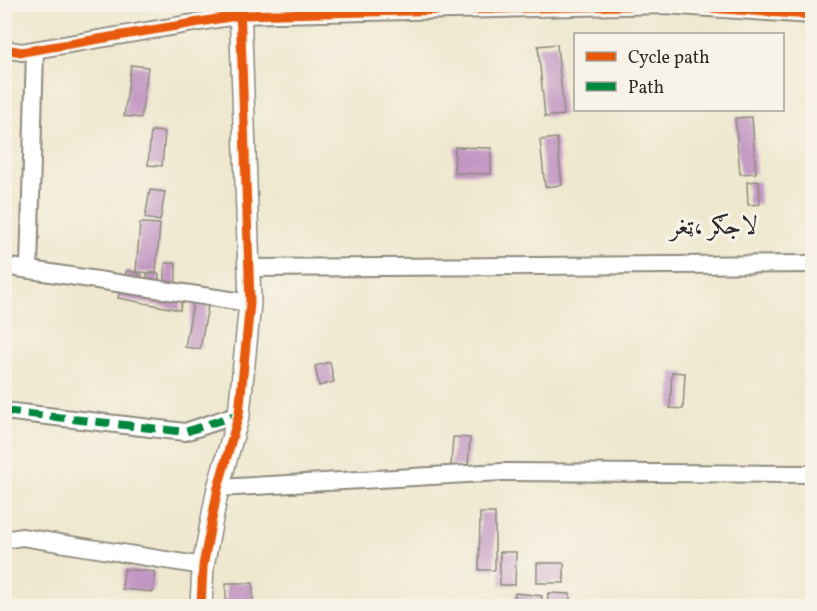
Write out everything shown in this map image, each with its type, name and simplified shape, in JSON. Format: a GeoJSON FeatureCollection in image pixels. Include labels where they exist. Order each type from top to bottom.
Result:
{"type":"FeatureCollection","features":[{"type":"Feature","properties":{"kind":"street"},"geometry":{"type":"LineString","coordinates":[[4,49],[22,52],[35,50],[241,10],[665,5],[813,15]]}},
{"type":"Feature","properties":{"kind":"street"},"geometry":{"type":"LineString","coordinates":[[201,606],[203,566],[218,489],[239,414],[250,303],[241,10]]}},
{"type":"Feature","properties":{"kind":"street"},"geometry":{"type":"LineString","coordinates":[[28,269],[35,50]]}},
{"type":"Feature","properties":{"kind":"street"},"geometry":{"type":"LineString","coordinates":[[248,268],[813,264]]}},
{"type":"Feature","properties":{"kind":"street"},"geometry":{"type":"LineString","coordinates":[[4,267],[250,303]]}},
{"type":"Feature","properties":{"kind":"street"},"geometry":{"type":"LineString","coordinates":[[4,411],[185,432],[239,414]]}},
{"type":"Feature","properties":{"kind":"street"},"geometry":{"type":"LineString","coordinates":[[218,489],[502,472],[813,474]]}},
{"type":"Feature","properties":{"kind":"street"},"geometry":{"type":"LineString","coordinates":[[4,540],[22,537],[203,566]]}},
{"type":"Feature","properties":{"kind":"building"},"geometry":{"type":"Polygon","coordinates":[[[557,44],[564,115],[545,117],[538,46],[557,44]]]}},
{"type":"Feature","properties":{"kind":"building"},"geometry":{"type":"Polygon","coordinates":[[[131,65],[148,67],[141,118],[124,116],[131,65]]]}},
{"type":"Feature","properties":{"kind":"building"},"geometry":{"type":"Polygon","coordinates":[[[752,117],[756,173],[740,174],[735,118],[752,117]]]}},
{"type":"Feature","properties":{"kind":"building"},"geometry":{"type":"Polygon","coordinates":[[[151,131],[165,132],[162,166],[148,165],[151,131]]]}},
{"type":"Feature","properties":{"kind":"building"},"geometry":{"type":"Polygon","coordinates":[[[557,138],[562,185],[545,187],[540,140],[557,138]]]}},
{"type":"Feature","properties":{"kind":"building"},"geometry":{"type":"Polygon","coordinates":[[[455,147],[491,148],[491,174],[454,173],[455,147]]]}},
{"type":"Feature","properties":{"kind":"building"},"geometry":{"type":"Polygon","coordinates":[[[759,181],[760,204],[748,205],[747,182],[759,181]]]}},
{"type":"Feature","properties":{"kind":"building"},"geometry":{"type":"Polygon","coordinates":[[[150,190],[165,192],[160,221],[145,218],[150,190]]]}},
{"type":"Feature","properties":{"kind":"building"},"geometry":{"type":"Polygon","coordinates":[[[140,223],[160,224],[156,273],[136,272],[140,223]]]}},
{"type":"Feature","properties":{"kind":"building"},"geometry":{"type":"Polygon","coordinates":[[[165,263],[176,263],[176,288],[165,288],[165,263]]]}},
{"type":"Feature","properties":{"kind":"building"},"geometry":{"type":"Polygon","coordinates":[[[127,270],[142,275],[139,283],[124,278],[127,270]]]}},
{"type":"Feature","properties":{"kind":"building"},"geometry":{"type":"Polygon","coordinates":[[[147,274],[159,274],[159,286],[147,285],[147,274]]]}},
{"type":"Feature","properties":{"kind":"building"},"geometry":{"type":"Polygon","coordinates":[[[120,287],[182,299],[180,310],[118,298],[120,287]]]}},
{"type":"Feature","properties":{"kind":"building"},"geometry":{"type":"Polygon","coordinates":[[[193,303],[208,306],[200,349],[185,347],[193,303]]]}},
{"type":"Feature","properties":{"kind":"building"},"geometry":{"type":"Polygon","coordinates":[[[330,362],[334,382],[319,386],[315,366],[330,362]]]}},
{"type":"Feature","properties":{"kind":"building"},"geometry":{"type":"Polygon","coordinates":[[[672,372],[685,373],[683,409],[670,408],[672,372]]]}},
{"type":"Feature","properties":{"kind":"building"},"geometry":{"type":"Polygon","coordinates":[[[453,437],[470,438],[468,467],[451,466],[453,437]]]}},
{"type":"Feature","properties":{"kind":"building"},"geometry":{"type":"Polygon","coordinates":[[[480,513],[495,513],[495,570],[479,570],[480,513]]]}},
{"type":"Feature","properties":{"kind":"building"},"geometry":{"type":"Polygon","coordinates":[[[500,552],[516,552],[515,585],[500,585],[500,552]]]}},
{"type":"Feature","properties":{"kind":"building"},"geometry":{"type":"Polygon","coordinates":[[[537,563],[564,563],[564,583],[537,583],[537,563]]]}},
{"type":"Feature","properties":{"kind":"building"},"geometry":{"type":"Polygon","coordinates":[[[124,569],[155,572],[153,592],[122,589],[124,569]]]}},
{"type":"Feature","properties":{"kind":"building"},"geometry":{"type":"Polygon","coordinates":[[[226,583],[253,583],[253,606],[226,606],[226,583]]]}},
{"type":"Feature","properties":{"kind":"building"},"geometry":{"type":"Polygon","coordinates":[[[515,593],[542,596],[541,606],[514,606],[515,593]]]}},
{"type":"Feature","properties":{"kind":"building"},"geometry":{"type":"Polygon","coordinates":[[[548,593],[570,594],[570,606],[547,606],[548,593]]]}},
{"type":"Feature","properties":{"kind":"marked path"},"geometry":{"type":"LineString","coordinates":[[4,411],[185,432],[239,414]]}},
{"type":"Feature","properties":{"kind":"cycle path"},"geometry":{"type":"LineString","coordinates":[[201,606],[203,566],[218,488],[239,414],[250,303],[240,4]]}},
{"type":"Feature","properties":{"kind":"cycle path"},"geometry":{"type":"LineString","coordinates":[[4,49],[22,52],[241,15],[665,5],[812,15]]}},
{"type":"Feature","properties":{"kind":"district","name":"لاجګر ،ټغر"},"geometry":{"type":"Point","coordinates":[714,225]}}]}
